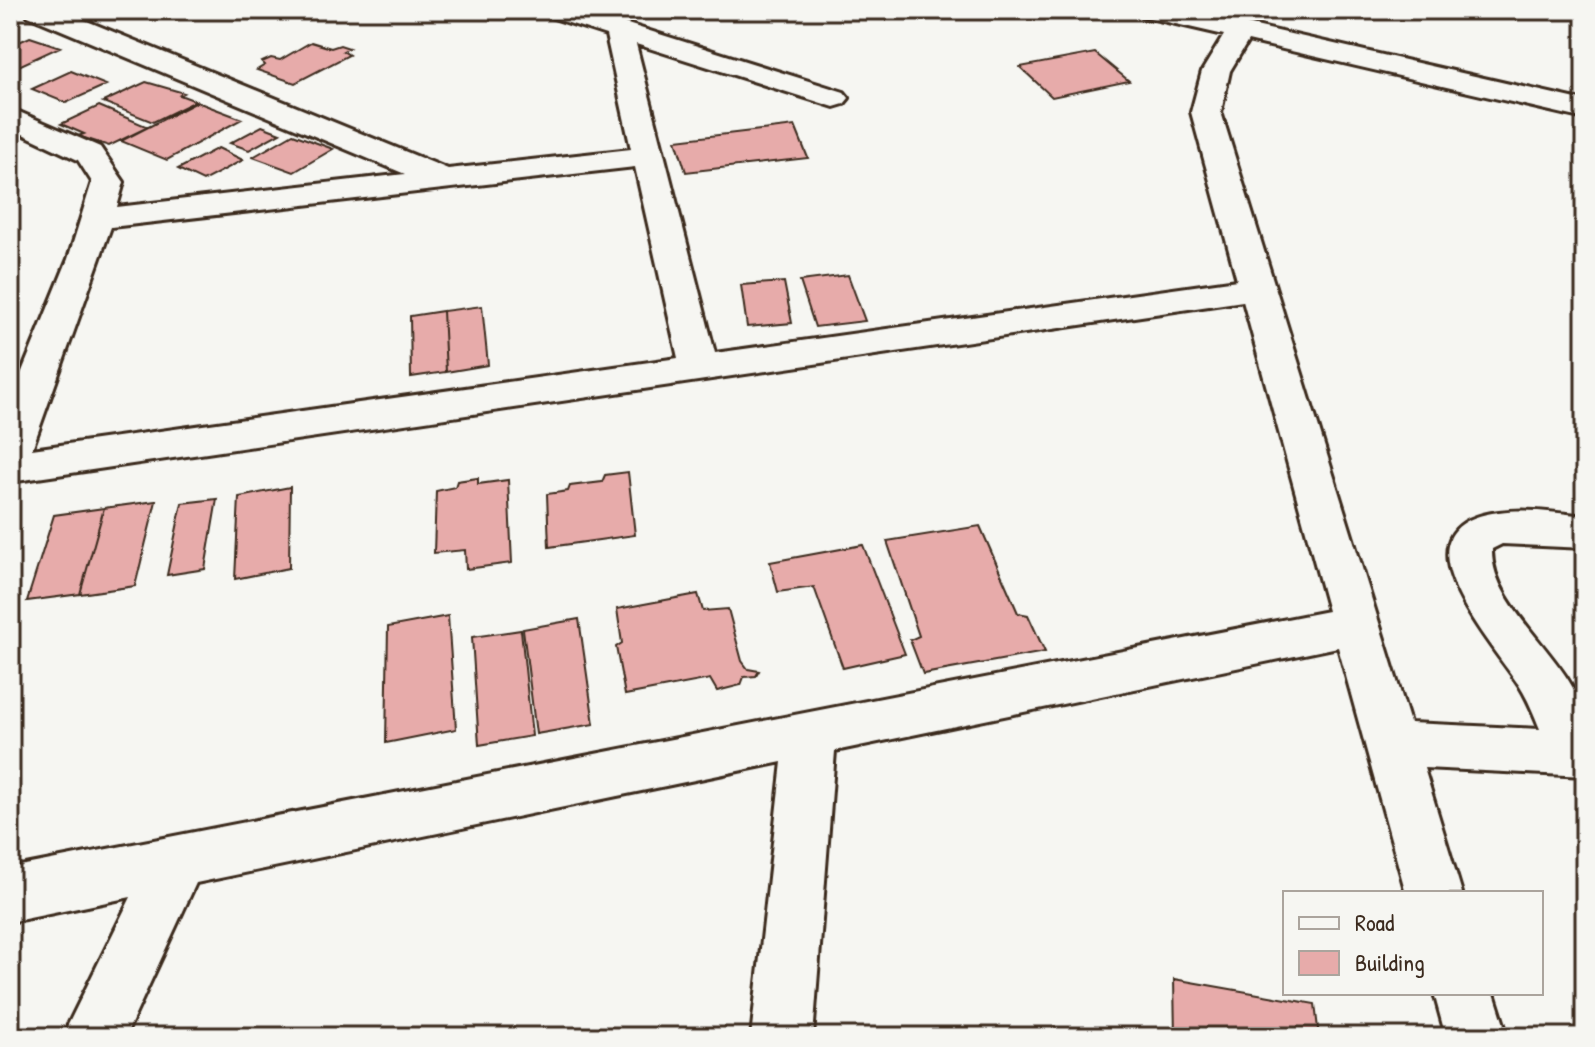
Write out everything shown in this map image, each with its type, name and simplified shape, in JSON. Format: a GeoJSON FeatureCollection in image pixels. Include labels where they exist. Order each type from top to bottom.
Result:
{"type":"FeatureCollection","features":[{"type":"Feature","properties":{"kind":"street"},"geometry":{"type":"LineString","coordinates":[[37,10],[446,179]]}},
{"type":"Feature","properties":{"kind":"street"},"geometry":{"type":"LineString","coordinates":[[556,10],[834,98]]}},
{"type":"Feature","properties":{"kind":"street"},"geometry":{"type":"LineString","coordinates":[[1150,10],[1585,110]]}},
{"type":"Feature","properties":{"kind":"street"},"geometry":{"type":"LineString","coordinates":[[619,32],[699,368]]}},
{"type":"Feature","properties":{"kind":"street"},"geometry":{"type":"LineString","coordinates":[[1240,32],[1216,71],[1206,112],[1433,891]]}},
{"type":"Feature","properties":{"kind":"street"},"geometry":{"type":"LineString","coordinates":[[10,117],[89,154],[108,182],[85,259],[10,452]]}},
{"type":"Feature","properties":{"kind":"street"},"geometry":{"type":"LineString","coordinates":[[97,219],[649,156]]}},
{"type":"Feature","properties":{"kind":"street"},"geometry":{"type":"LineString","coordinates":[[10,467],[1255,288]]}},
{"type":"Feature","properties":{"kind":"street"},"geometry":{"type":"LineString","coordinates":[[1580,754],[1539,675],[1495,619],[1469,559],[1469,544],[1478,534],[1494,528],[1585,532]]}},
{"type":"Feature","properties":{"kind":"street"},"geometry":{"type":"LineString","coordinates":[[10,895],[1355,625]]}},
{"type":"Feature","properties":{"kind":"street"},"geometry":{"type":"LineString","coordinates":[[782,1037],[811,732]]}},
{"type":"Feature","properties":{"kind":"street"},"geometry":{"type":"LineString","coordinates":[[1390,744],[1580,754]]}},
{"type":"Feature","properties":{"kind":"street"},"geometry":{"type":"LineString","coordinates":[[93,1037],[178,861]]}},
{"type":"Feature","properties":{"kind":"street"},"geometry":{"type":"LineString","coordinates":[[1465,995],[1477,1037]]}},
{"type":"Feature","properties":{"kind":"building"},"geometry":{"type":"Polygon","coordinates":[[[30,37],[60,47],[10,70],[10,46],[30,37]]]}},
{"type":"Feature","properties":{"kind":"building"},"geometry":{"type":"Polygon","coordinates":[[[311,42],[331,48],[340,45],[349,48],[343,51],[349,55],[295,83],[257,70],[265,65],[262,62],[271,58],[280,60],[311,42]]]}},
{"type":"Feature","properties":{"kind":"building"},"geometry":{"type":"Polygon","coordinates":[[[1095,53],[1129,81],[1052,97],[1020,67],[1095,53]]]}},
{"type":"Feature","properties":{"kind":"building"},"geometry":{"type":"Polygon","coordinates":[[[71,71],[106,85],[66,103],[32,89],[71,71]]]}},
{"type":"Feature","properties":{"kind":"building"},"geometry":{"type":"Polygon","coordinates":[[[146,82],[184,93],[180,95],[196,101],[153,122],[103,102],[146,82]]]}},
{"type":"Feature","properties":{"kind":"building"},"geometry":{"type":"Polygon","coordinates":[[[197,102],[242,119],[167,160],[121,141],[197,102]]]}},
{"type":"Feature","properties":{"kind":"building"},"geometry":{"type":"Polygon","coordinates":[[[99,106],[148,127],[109,146],[78,136],[84,134],[61,124],[99,106]]]}},
{"type":"Feature","properties":{"kind":"building"},"geometry":{"type":"Polygon","coordinates":[[[262,126],[280,133],[249,150],[230,143],[262,126]]]}},
{"type":"Feature","properties":{"kind":"building"},"geometry":{"type":"Polygon","coordinates":[[[795,126],[808,158],[686,172],[676,140],[795,126]]]}},
{"type":"Feature","properties":{"kind":"building"},"geometry":{"type":"Polygon","coordinates":[[[293,134],[333,149],[294,172],[253,157],[293,134]]]}},
{"type":"Feature","properties":{"kind":"building"},"geometry":{"type":"Polygon","coordinates":[[[218,148],[243,160],[203,181],[178,169],[218,148]]]}},
{"type":"Feature","properties":{"kind":"building"},"geometry":{"type":"Polygon","coordinates":[[[848,275],[865,321],[815,327],[800,281],[848,275]]]}},
{"type":"Feature","properties":{"kind":"building"},"geometry":{"type":"Polygon","coordinates":[[[784,282],[792,323],[747,327],[741,285],[784,282]]]}},
{"type":"Feature","properties":{"kind":"building"},"geometry":{"type":"Polygon","coordinates":[[[482,306],[488,365],[446,372],[443,311],[482,306]]]}},
{"type":"Feature","properties":{"kind":"building"},"geometry":{"type":"Polygon","coordinates":[[[443,311],[446,372],[411,377],[410,316],[443,311]]]}},
{"type":"Feature","properties":{"kind":"building"},"geometry":{"type":"Polygon","coordinates":[[[628,472],[635,535],[549,547],[547,494],[568,491],[570,486],[602,482],[605,475],[628,472]]]}},
{"type":"Feature","properties":{"kind":"building"},"geometry":{"type":"Polygon","coordinates":[[[478,478],[478,484],[508,480],[512,563],[466,569],[465,550],[434,553],[436,491],[455,487],[457,481],[478,478]]]}},
{"type":"Feature","properties":{"kind":"building"},"geometry":{"type":"Polygon","coordinates":[[[290,487],[289,568],[235,579],[239,497],[290,487]]]}},
{"type":"Feature","properties":{"kind":"building"},"geometry":{"type":"Polygon","coordinates":[[[217,499],[205,569],[167,575],[182,503],[217,499]]]}},
{"type":"Feature","properties":{"kind":"building"},"geometry":{"type":"Polygon","coordinates":[[[156,501],[135,586],[80,594],[104,508],[156,501]]]}},
{"type":"Feature","properties":{"kind":"building"},"geometry":{"type":"Polygon","coordinates":[[[104,508],[80,594],[27,601],[54,515],[104,508]]]}},
{"type":"Feature","properties":{"kind":"building"},"geometry":{"type":"Polygon","coordinates":[[[980,526],[1018,613],[1028,615],[1045,652],[923,674],[910,640],[919,636],[887,541],[980,526]]]}},
{"type":"Feature","properties":{"kind":"building"},"geometry":{"type":"Polygon","coordinates":[[[863,545],[905,654],[843,668],[814,587],[778,592],[770,562],[863,545]]]}},
{"type":"Feature","properties":{"kind":"building"},"geometry":{"type":"Polygon","coordinates":[[[698,594],[703,611],[728,609],[742,661],[748,669],[759,671],[756,676],[744,677],[741,685],[717,691],[710,679],[625,695],[616,647],[622,643],[617,609],[698,594]]]}},
{"type":"Feature","properties":{"kind":"building"},"geometry":{"type":"Polygon","coordinates":[[[448,616],[456,729],[386,743],[388,627],[448,616]]]}},
{"type":"Feature","properties":{"kind":"building"},"geometry":{"type":"Polygon","coordinates":[[[579,619],[594,724],[536,734],[523,629],[579,619]]]}},
{"type":"Feature","properties":{"kind":"building"},"geometry":{"type":"Polygon","coordinates":[[[521,630],[532,736],[479,745],[472,637],[521,630]]]}},
{"type":"Feature","properties":{"kind":"building"},"geometry":{"type":"Polygon","coordinates":[[[1174,979],[1315,1004],[1319,1037],[1175,1037],[1174,979]]]}}]}
